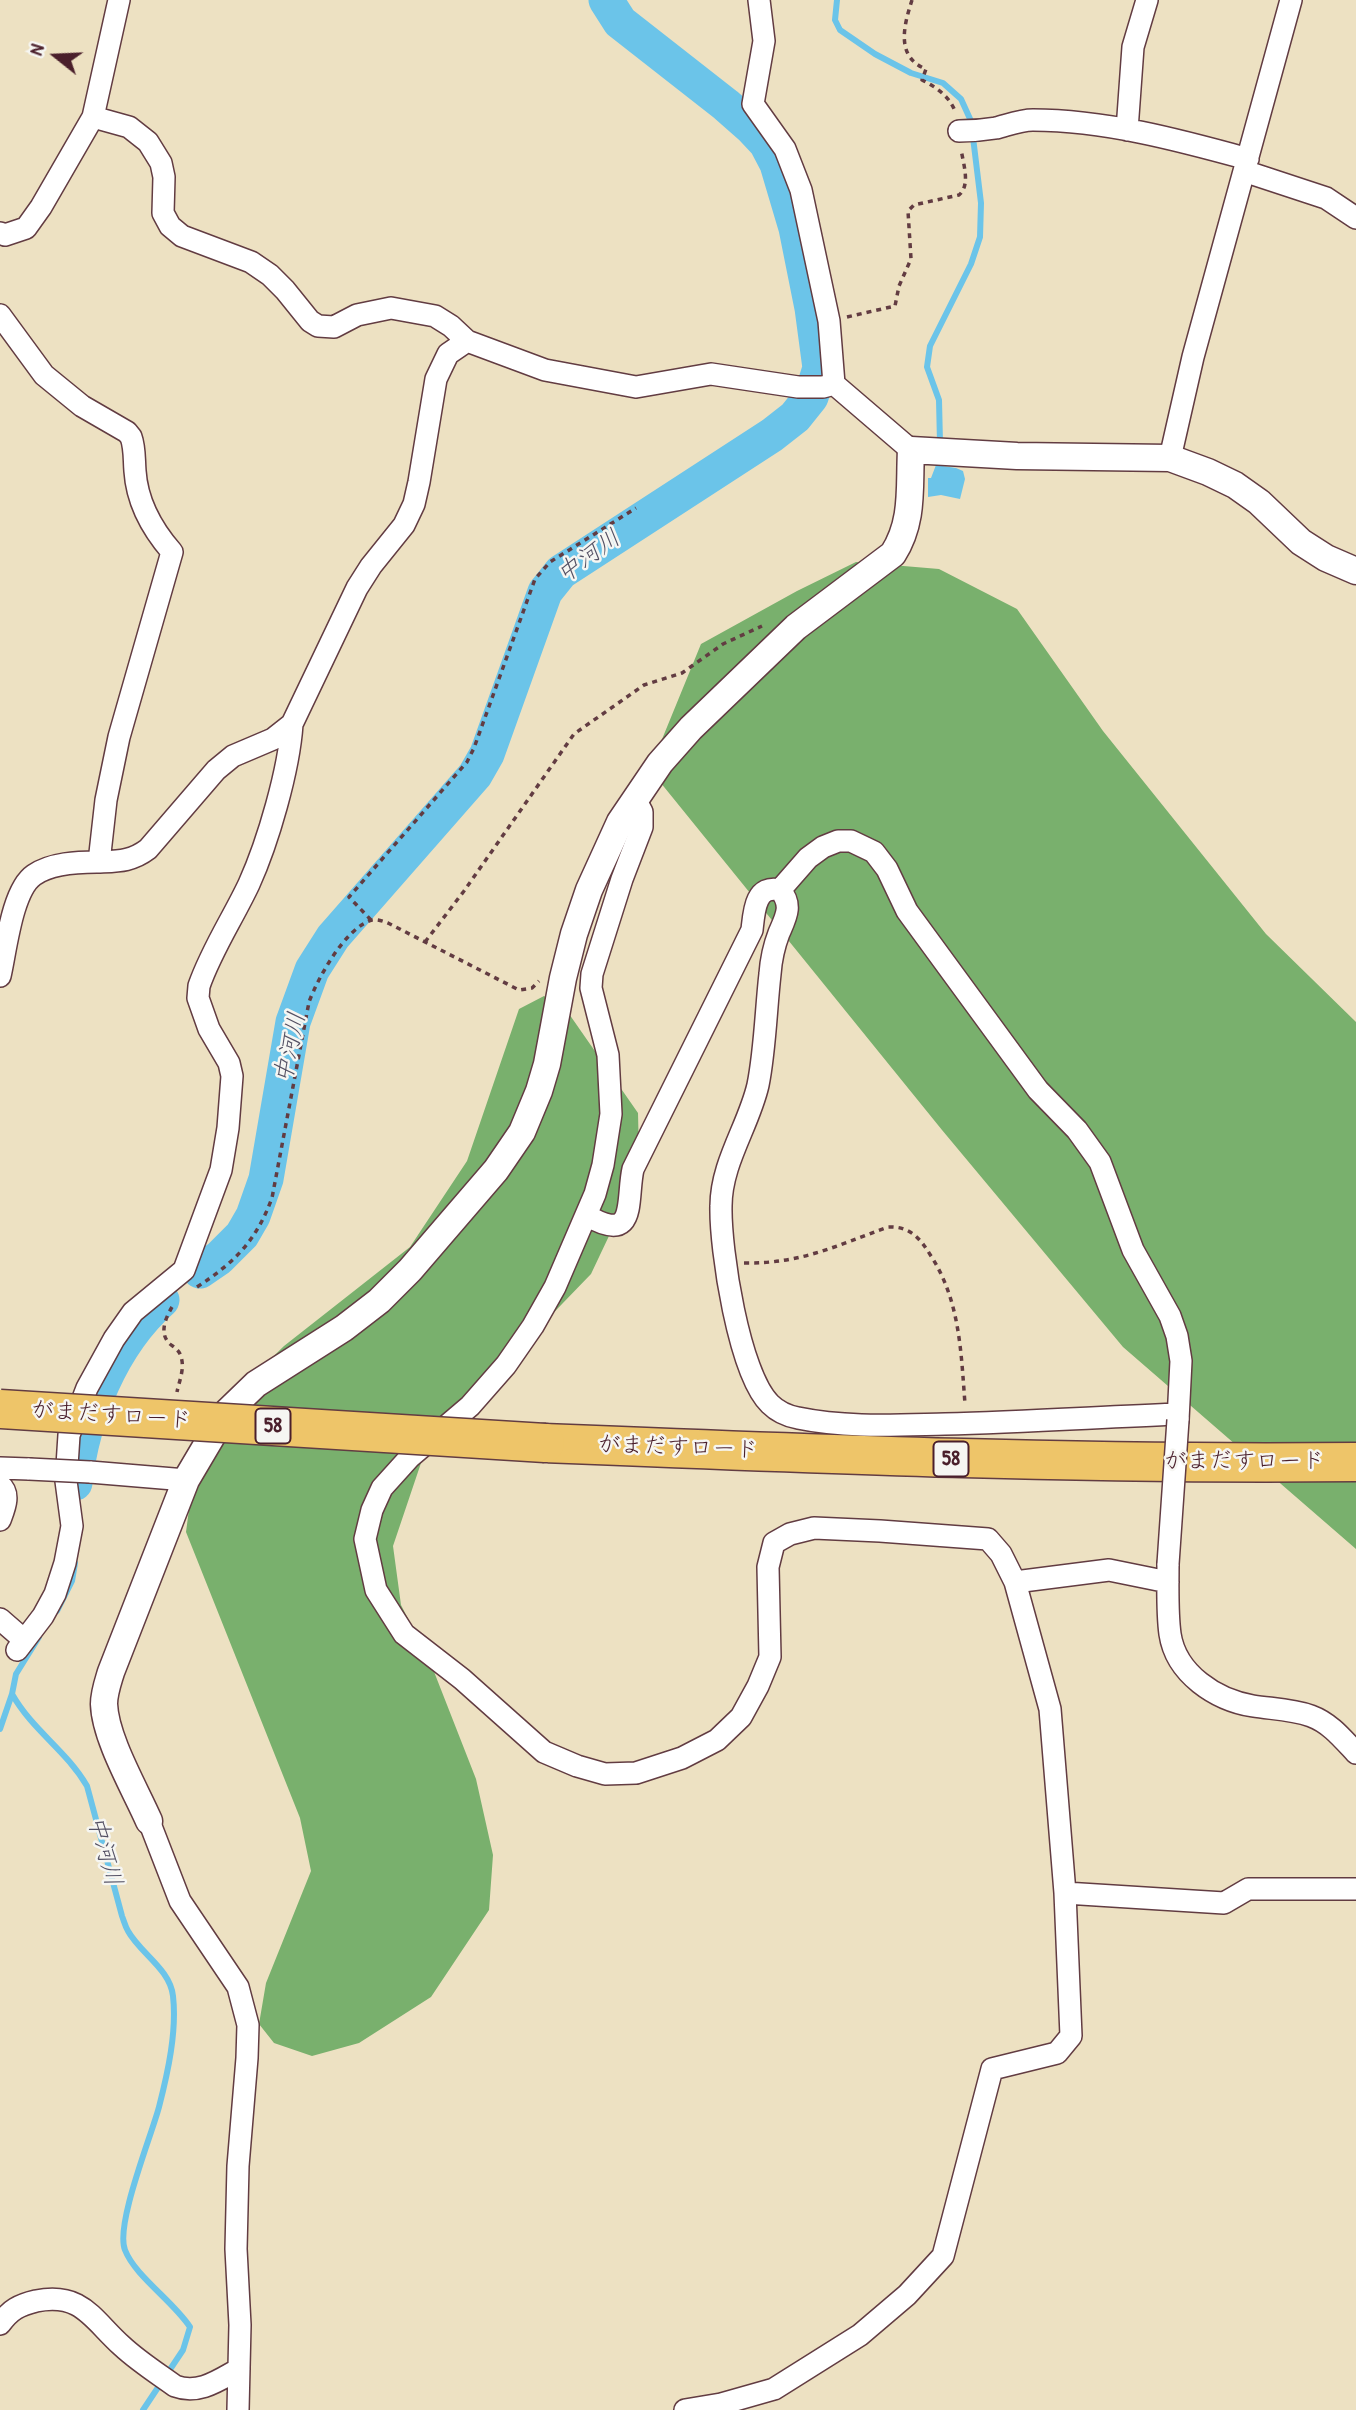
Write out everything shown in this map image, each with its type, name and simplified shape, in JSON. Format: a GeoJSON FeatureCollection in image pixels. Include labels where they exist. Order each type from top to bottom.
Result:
{"type":"FeatureCollection","features":[{"type":"Feature","properties":{"kind":"highway","name":"がまだすロード"},"geometry":{"type":"LineString","coordinates":[[0,1409],[545,1443],[958,1460],[1206,1464],[1356,1462]]}},
{"type":"Feature","properties":{"kind":"street"},"geometry":{"type":"LineString","coordinates":[[0,233],[26,228],[93,117],[119,0]]}},
{"type":"Feature","properties":{"kind":"street"},"geometry":{"type":"LineString","coordinates":[[760,0],[764,41],[753,104],[785,149],[801,190],[829,321],[828,385]]}},
{"type":"Feature","properties":{"kind":"street"},"geometry":{"type":"LineString","coordinates":[[1127,130],[1133,47],[1147,0]]}},
{"type":"Feature","properties":{"kind":"street"},"geometry":{"type":"LineString","coordinates":[[1170,458],[1193,357],[1291,0]]}},
{"type":"Feature","properties":{"kind":"street"},"geometry":{"type":"LineString","coordinates":[[93,117],[129,127],[148,142],[161,163],[164,177],[163,213],[170,226],[182,236],[251,262],[270,275],[310,321],[318,326],[334,327],[357,315],[391,308],[435,316],[467,341],[545,370],[636,387],[711,374],[798,387],[828,385],[911,450],[1017,456],[1170,458],[1208,471],[1235,485],[1259,502],[1301,542],[1326,558],[1356,571]]}},
{"type":"Feature","properties":{"kind":"street"},"geometry":{"type":"LineString","coordinates":[[968,130],[996,128],[1028,120],[1127,130],[1176,140],[1326,198],[1356,218]]}},
{"type":"Feature","properties":{"kind":"street"},"geometry":{"type":"LineString","coordinates":[[0,315],[44,375],[82,406],[131,437],[137,484],[149,520],[156,534],[172,552],[119,737],[106,800],[99,862]]}},
{"type":"Feature","properties":{"kind":"street"},"geometry":{"type":"LineString","coordinates":[[0,1619],[20,1644],[43,1616],[55,1594],[65,1563],[72,1526],[66,1481],[69,1435],[87,1388],[114,1339],[133,1312],[152,1294],[177,1289],[210,1205],[221,1170],[232,1076],[229,1063],[209,1029],[198,998],[199,986],[249,883],[265,842],[291,744],[292,724],[357,588],[404,525],[416,493],[436,379],[448,354],[467,341]]}},
{"type":"Feature","properties":{"kind":"street"},"geometry":{"type":"LineString","coordinates":[[238,2410],[238,2166],[248,2025],[238,1987],[180,1900],[113,1740],[105,1716],[104,1700],[111,1672],[187,1480],[225,1414],[256,1384],[344,1328],[379,1301],[410,1270],[496,1170],[522,1132],[547,1064],[563,978],[585,901],[607,849],[635,799],[660,763],[691,728],[760,660],[796,627],[893,554],[903,538],[909,520],[911,450]]}},
{"type":"Feature","properties":{"kind":"street"},"geometry":{"type":"LineString","coordinates":[[0,976],[18,897],[35,874],[73,863],[125,861],[138,856],[148,849],[216,770],[233,756],[273,739],[292,724]]}},
{"type":"Feature","properties":{"kind":"street"},"geometry":{"type":"LineString","coordinates":[[635,799],[642,811],[642,827],[622,879],[592,974],[591,988],[608,1055],[611,1114],[603,1165],[586,1215],[555,1287],[513,1356],[470,1406],[393,1473],[382,1488],[372,1510],[365,1539],[376,1590],[404,1634],[462,1679],[544,1752],[605,1774],[636,1773],[682,1758],[717,1740],[741,1717],[770,1657],[768,1567],[774,1543],[790,1534],[814,1528],[960,1535],[988,1539],[1002,1554],[1015,1582],[1050,1709],[1065,1893],[1071,2036],[1057,2053],[992,2069],[943,2256],[906,2295],[860,2335],[774,2389],[721,2404],[685,2410]]}},
{"type":"Feature","properties":{"kind":"street"},"geometry":{"type":"LineString","coordinates":[[780,890],[808,859],[823,847],[838,841],[851,841],[874,852],[887,869],[915,922],[1038,1090],[1077,1130],[1100,1162],[1133,1251],[1170,1316],[1181,1361],[1168,1573],[1170,1634],[1174,1649],[1182,1665],[1200,1684],[1223,1697],[1250,1706],[1298,1712],[1314,1717],[1330,1726],[1356,1752]]}},
{"type":"Feature","properties":{"kind":"street"},"geometry":{"type":"LineString","coordinates":[[586,1215],[608,1224],[619,1224],[626,1218],[631,1205],[629,1186],[633,1169],[752,930],[754,907],[764,891],[773,888],[780,890],[788,904],[788,916],[779,934],[772,959],[758,1085],[722,1188],[720,1207],[735,1322],[751,1372],[769,1403],[781,1413],[796,1418],[848,1424],[1178,1417]]}},
{"type":"Feature","properties":{"kind":"street"},"geometry":{"type":"LineString","coordinates":[[0,1468],[187,1480]]}},
{"type":"Feature","properties":{"kind":"street"},"geometry":{"type":"LineString","coordinates":[[0,1485],[6,1495],[0,1520]]}},
{"type":"Feature","properties":{"kind":"street"},"geometry":{"type":"LineString","coordinates":[[1015,1582],[1109,1570],[1168,1573]]}},
{"type":"Feature","properties":{"kind":"street"},"geometry":{"type":"LineString","coordinates":[[1065,1893],[1224,1903],[1248,1889],[1356,1889]]}},
{"type":"Feature","properties":{"kind":"street"},"geometry":{"type":"LineString","coordinates":[[0,2323],[7,2313],[21,2304],[53,2298],[68,2300],[82,2307],[122,2347],[175,2386],[195,2389],[208,2386],[239,2369]]}},
{"type":"Feature","properties":{"kind":"path"},"geometry":{"type":"LineString","coordinates":[[829,321],[895,306],[899,286],[911,259],[908,211],[914,205],[959,195],[965,188],[968,130],[952,103],[923,79],[925,71],[911,60],[905,44],[904,25],[912,0]]}},
{"type":"Feature","properties":{"kind":"path"},"geometry":{"type":"LineString","coordinates":[[542,974],[532,988],[519,990],[388,923],[371,920],[349,897],[467,762],[535,579],[550,562],[636,508]]}},
{"type":"Feature","properties":{"kind":"path"},"geometry":{"type":"LineString","coordinates":[[425,942],[574,734],[644,685],[682,673],[723,644],[770,622]]}},
{"type":"Feature","properties":{"kind":"path"},"geometry":{"type":"LineString","coordinates":[[177,1394],[182,1360],[177,1350],[165,1339],[164,1329],[177,1289],[220,1272],[239,1256],[264,1220],[272,1198],[309,1002],[316,982],[343,943],[371,920]]}},
{"type":"Feature","properties":{"kind":"path"},"geometry":{"type":"LineString","coordinates":[[726,1262],[771,1264],[806,1258],[888,1227],[909,1231],[921,1239],[940,1269],[952,1299],[960,1338],[966,1423]]}},
{"type":"Feature","properties":{"kind":"green space"},"geometry":{"type":"Polygon","coordinates":[[[856,562],[939,569],[1017,609],[1103,731],[1266,934],[1356,1022],[1356,1549],[1123,1347],[942,1130],[656,777],[658,749],[701,644],[856,562]]]}},
{"type":"Feature","properties":{"kind":"green space"},"geometry":{"type":"Polygon","coordinates":[[[544,996],[567,1011],[638,1113],[639,1155],[617,1219],[591,1274],[504,1364],[421,1463],[393,1546],[401,1605],[431,1664],[476,1779],[493,1855],[489,1910],[431,1997],[359,2043],[312,2056],[274,2043],[259,2024],[266,1983],[311,1871],[300,1818],[186,1532],[195,1464],[220,1409],[284,1346],[410,1247],[467,1161],[519,1009],[544,996]]]}},
{"type":"Feature","properties":{"kind":"water"},"geometry":{"type":"Polygon","coordinates":[[[936,465],[963,471],[965,479],[960,499],[941,495],[928,497],[928,478],[931,478],[936,465]]]}},
{"type":"Feature","properties":{"kind":"waterway","name":"中河川"},"geometry":{"type":"LineString","coordinates":[[200,1271],[219,1258],[242,1235],[253,1216],[266,1179],[293,1022],[312,970],[333,937],[475,775],[487,754],[545,592],[561,572],[772,435],[795,417],[811,397],[820,368],[812,308],[796,228],[777,164],[766,143],[751,127],[620,22],[606,0]]}},
{"type":"Feature","properties":{"kind":"waterway"},"geometry":{"type":"LineString","coordinates":[[837,0],[835,20],[840,30],[875,54],[911,73],[943,83],[961,99],[971,121],[981,203],[980,237],[971,264],[930,346],[927,367],[939,400],[940,443]]}},
{"type":"Feature","properties":{"kind":"waterway","name":"中河川"},"geometry":{"type":"LineString","coordinates":[[75,1483],[85,1433],[102,1384],[128,1338],[162,1300]]}},
{"type":"Feature","properties":{"kind":"waterway","name":"中河川"},"geometry":{"type":"LineString","coordinates":[[57,1611],[72,1581],[75,1563]]}},
{"type":"Feature","properties":{"kind":"waterway","name":"中河川"},"geometry":{"type":"LineString","coordinates":[[39,1637],[16,1674],[12,1694],[87,1786],[126,1927],[133,1939],[161,1969],[171,1986],[173,1996],[173,2037],[166,2080],[129,2202],[123,2238],[130,2260],[190,2327],[183,2350],[143,2410]]}},
{"type":"Feature","properties":{"kind":"waterway"},"geometry":{"type":"LineString","coordinates":[[0,1729],[12,1694]]}}]}
